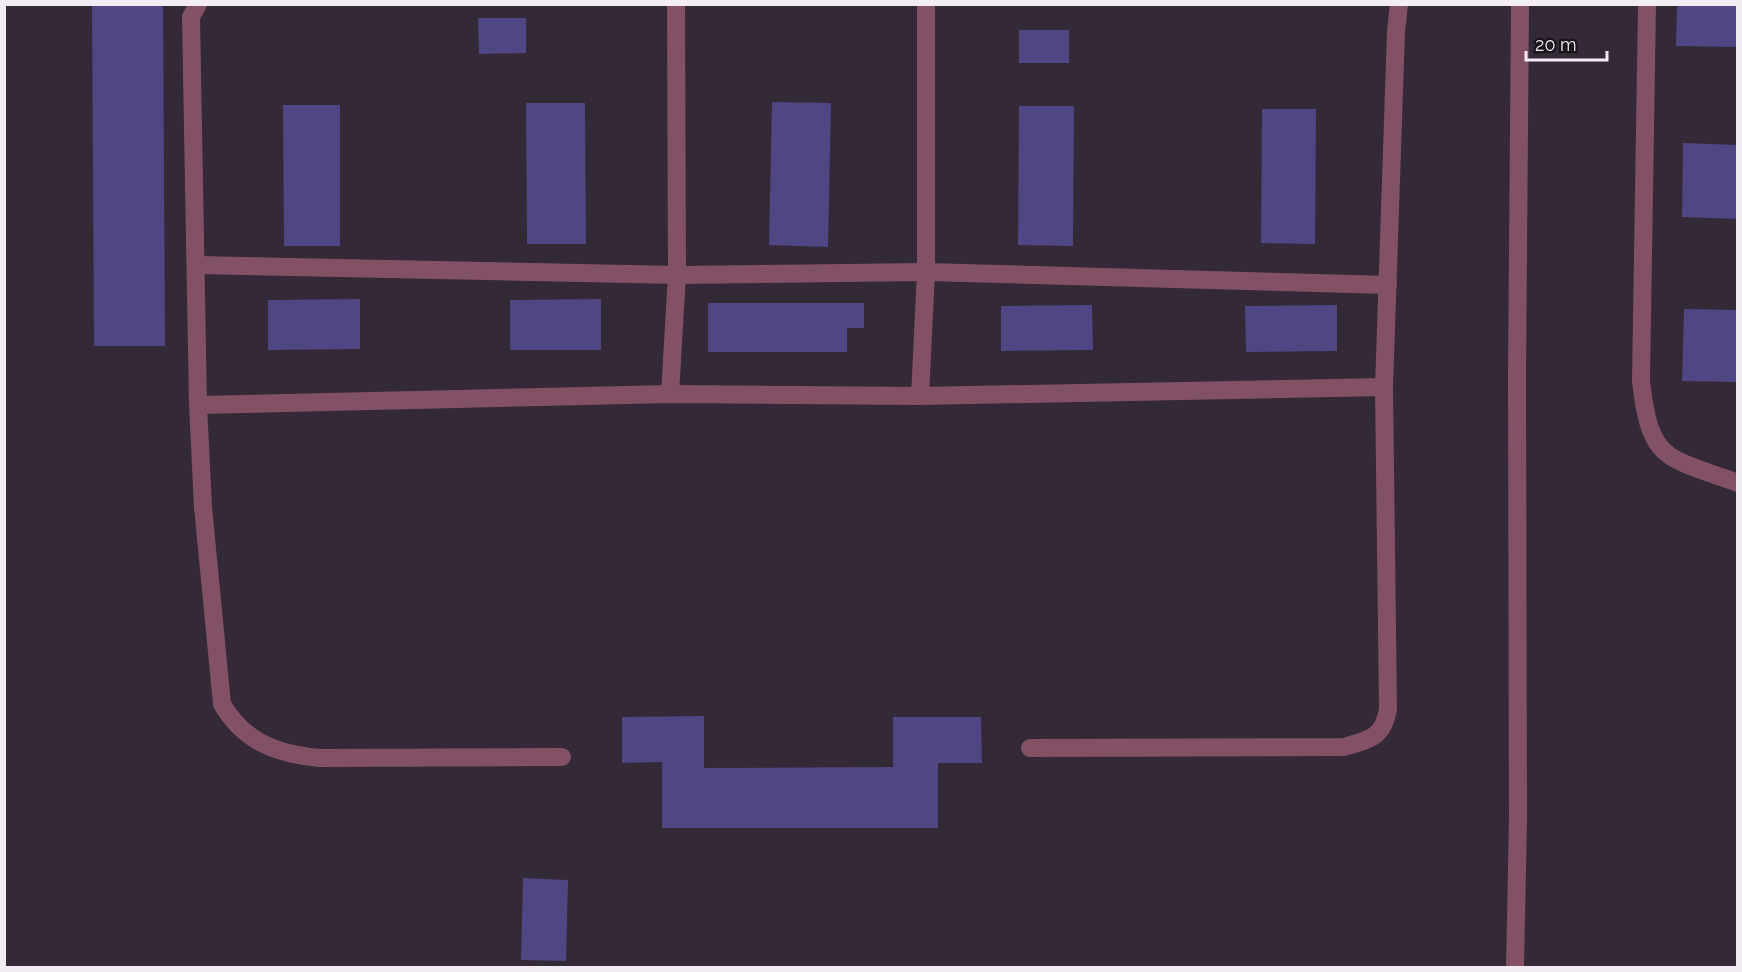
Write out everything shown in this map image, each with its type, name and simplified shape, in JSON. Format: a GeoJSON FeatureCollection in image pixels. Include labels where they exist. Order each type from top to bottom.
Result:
{"type":"FeatureCollection","features":[{"type":"Feature","properties":{"kind":"street"},"geometry":{"type":"LineString","coordinates":[[198,4],[191,16],[198,405],[217,680],[222,704],[233,723],[266,746],[292,755],[320,758],[562,757]]}},
{"type":"Feature","properties":{"kind":"street"},"geometry":{"type":"LineString","coordinates":[[670,394],[677,275],[676,4]]}},
{"type":"Feature","properties":{"kind":"street"},"geometry":{"type":"LineString","coordinates":[[920,396],[926,273],[926,4]]}},
{"type":"Feature","properties":{"kind":"street"},"geometry":{"type":"LineString","coordinates":[[1030,748],[1344,747],[1373,738],[1385,726],[1388,708],[1384,387],[1399,4]]}},
{"type":"Feature","properties":{"kind":"street"},"geometry":{"type":"LineString","coordinates":[[1515,968],[1518,820],[1517,376],[1521,4]]}},
{"type":"Feature","properties":{"kind":"street"},"geometry":{"type":"LineString","coordinates":[[1647,4],[1641,381],[1644,411],[1656,444],[1670,458],[1737,483]]}},
{"type":"Feature","properties":{"kind":"street"},"geometry":{"type":"LineString","coordinates":[[197,265],[677,275],[926,273],[1388,285]]}},
{"type":"Feature","properties":{"kind":"street"},"geometry":{"type":"LineString","coordinates":[[198,405],[670,394],[920,396],[1384,387]]}},
{"type":"Feature","properties":{"kind":"building"},"geometry":{"type":"Polygon","coordinates":[[[92,4],[163,4],[165,346],[94,346],[92,4]]]}},
{"type":"Feature","properties":{"kind":"building"},"geometry":{"type":"Polygon","coordinates":[[[1677,4],[1738,4],[1738,47],[1676,46],[1677,4]]]}},
{"type":"Feature","properties":{"kind":"building"},"geometry":{"type":"Polygon","coordinates":[[[478,18],[526,18],[526,53],[479,54],[478,18]]]}},
{"type":"Feature","properties":{"kind":"building"},"geometry":{"type":"Polygon","coordinates":[[[1019,30],[1069,30],[1069,63],[1019,63],[1019,30]]]}},
{"type":"Feature","properties":{"kind":"building"},"geometry":{"type":"Polygon","coordinates":[[[772,102],[831,103],[828,247],[769,245],[772,102]]]}},
{"type":"Feature","properties":{"kind":"building"},"geometry":{"type":"Polygon","coordinates":[[[526,103],[585,103],[586,244],[527,244],[526,103]]]}},
{"type":"Feature","properties":{"kind":"building"},"geometry":{"type":"Polygon","coordinates":[[[283,105],[340,105],[340,246],[284,246],[283,105]]]}},
{"type":"Feature","properties":{"kind":"building"},"geometry":{"type":"Polygon","coordinates":[[[1019,106],[1074,106],[1073,246],[1018,245],[1019,106]]]}},
{"type":"Feature","properties":{"kind":"building"},"geometry":{"type":"Polygon","coordinates":[[[1262,109],[1316,109],[1315,244],[1261,243],[1262,109]]]}},
{"type":"Feature","properties":{"kind":"building"},"geometry":{"type":"Polygon","coordinates":[[[1683,143],[1738,145],[1738,219],[1682,217],[1683,143]]]}},
{"type":"Feature","properties":{"kind":"building"},"geometry":{"type":"Polygon","coordinates":[[[360,299],[360,349],[268,350],[268,300],[360,299]]]}},
{"type":"Feature","properties":{"kind":"building"},"geometry":{"type":"Polygon","coordinates":[[[601,299],[601,350],[510,350],[510,300],[601,299]]]}},
{"type":"Feature","properties":{"kind":"building"},"geometry":{"type":"Polygon","coordinates":[[[708,303],[864,303],[864,328],[847,328],[847,352],[708,352],[708,303]]]}},
{"type":"Feature","properties":{"kind":"building"},"geometry":{"type":"Polygon","coordinates":[[[1092,305],[1093,350],[1001,351],[1001,306],[1092,305]]]}},
{"type":"Feature","properties":{"kind":"building"},"geometry":{"type":"Polygon","coordinates":[[[1337,305],[1337,351],[1246,352],[1245,306],[1337,305]]]}},
{"type":"Feature","properties":{"kind":"building"},"geometry":{"type":"Polygon","coordinates":[[[1684,309],[1738,310],[1738,382],[1682,381],[1684,309]]]}},
{"type":"Feature","properties":{"kind":"building"},"geometry":{"type":"Polygon","coordinates":[[[704,716],[704,768],[893,767],[893,717],[981,717],[982,763],[938,763],[938,828],[662,828],[662,762],[622,763],[622,717],[704,716]]]}},
{"type":"Feature","properties":{"kind":"building"},"geometry":{"type":"Polygon","coordinates":[[[523,878],[568,880],[566,961],[521,960],[523,878]]]}}]}
